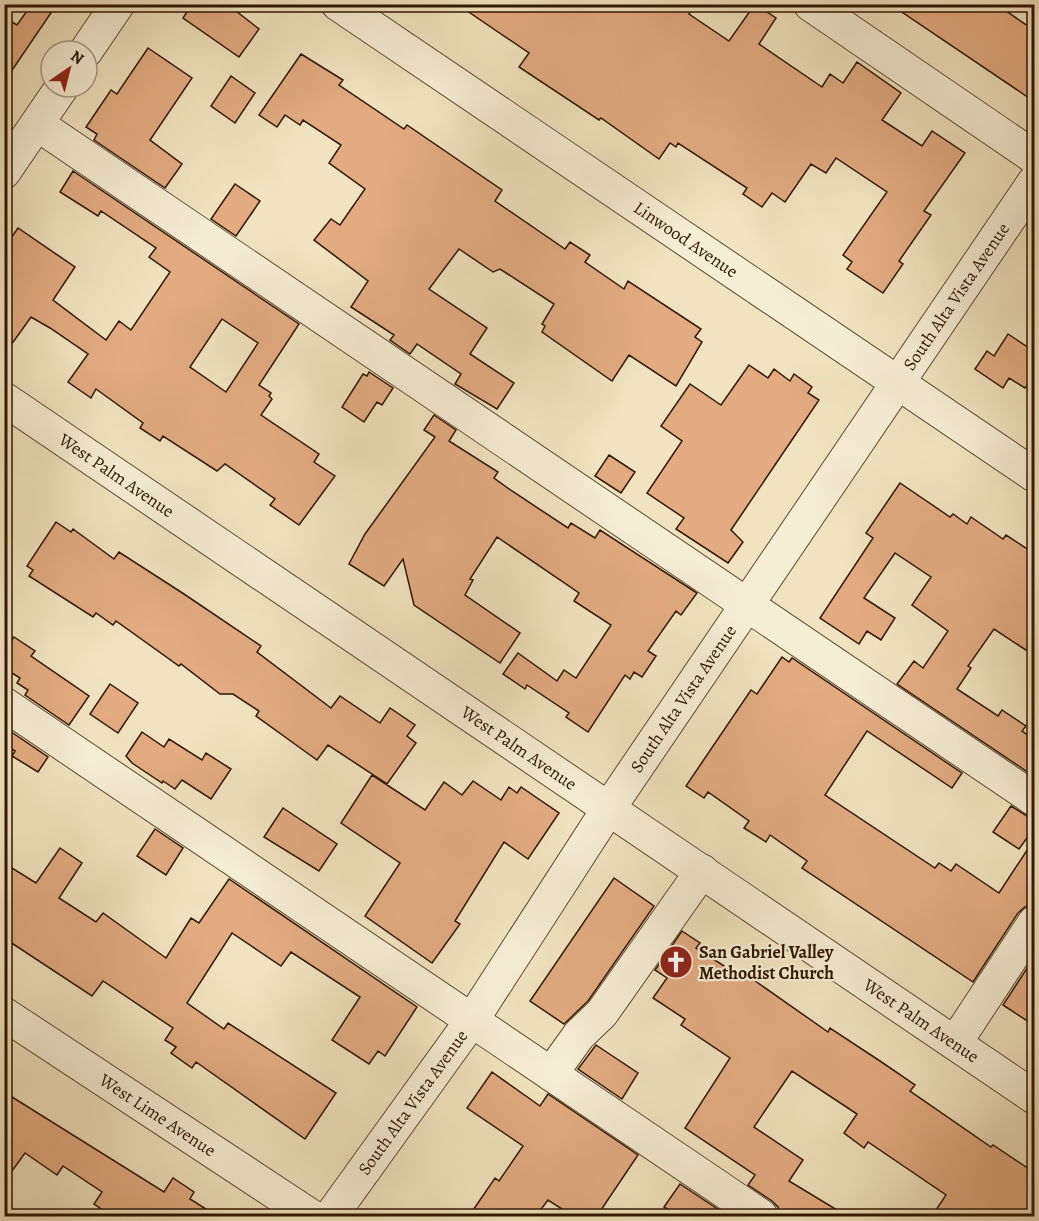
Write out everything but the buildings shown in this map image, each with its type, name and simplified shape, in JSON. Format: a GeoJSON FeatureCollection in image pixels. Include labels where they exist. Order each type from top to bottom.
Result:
{"type":"FeatureCollection","features":[{"type":"Feature","properties":{"kind":"street"},"geometry":{"type":"LineString","coordinates":[[94,39],[118,4]]}},
{"type":"Feature","properties":{"kind":"street","name":"Linwood Avenue"},"geometry":{"type":"LineString","coordinates":[[339,4],[1035,475]]}},
{"type":"Feature","properties":{"kind":"street"},"geometry":{"type":"LineString","coordinates":[[810,4],[1035,157]]}},
{"type":"Feature","properties":{"kind":"street"},"geometry":{"type":"LineString","coordinates":[[4,172],[54,99]]}},
{"type":"Feature","properties":{"kind":"street"},"geometry":{"type":"LineString","coordinates":[[37,124],[1035,799]]}},
{"type":"Feature","properties":{"kind":"street","name":"South Alta Vista Avenue"},"geometry":{"type":"LineString","coordinates":[[332,1216],[472,1020],[609,808],[897,381],[1035,183]]}},
{"type":"Feature","properties":{"kind":"street","name":"West Palm Avenue"},"geometry":{"type":"LineString","coordinates":[[4,399],[1035,1097]]}},
{"type":"Feature","properties":{"kind":"street"},"geometry":{"type":"LineString","coordinates":[[4,704],[761,1216]]}},
{"type":"Feature","properties":{"kind":"street"},"geometry":{"type":"LineString","coordinates":[[551,1074],[579,1035],[602,1013],[702,871]]}},
{"type":"Feature","properties":{"kind":"street"},"geometry":{"type":"LineString","coordinates":[[955,1043],[1035,923]]}},
{"type":"Feature","properties":{"kind":"street","name":"West Lime Avenue"},"geometry":{"type":"LineString","coordinates":[[4,1014],[311,1216]]}},
{"type":"Feature","properties":{"kind":"place","name":"San Gabriel Valley Methodist Church"},"geometry":{"type":"Point","coordinates":[676,962]}}]}
